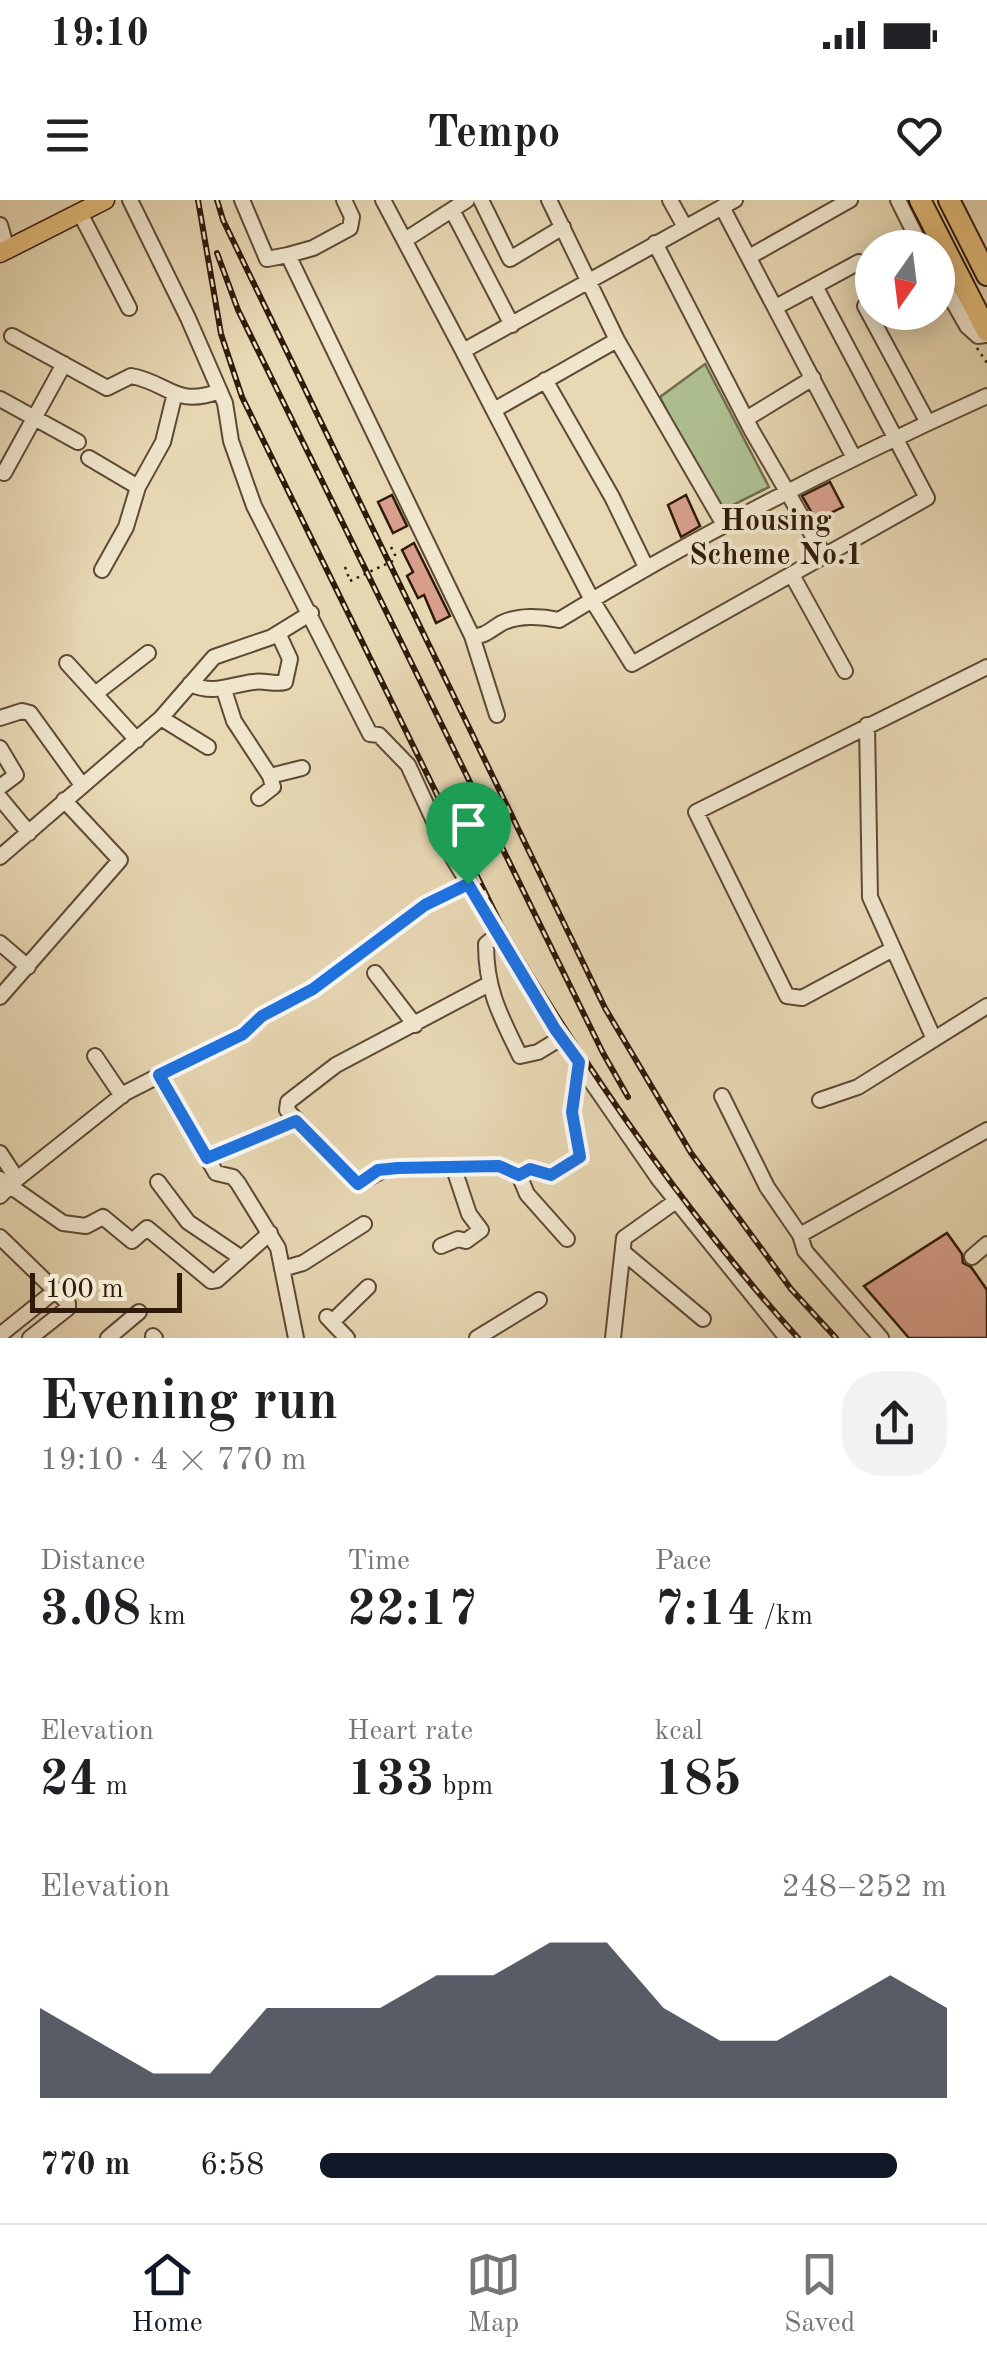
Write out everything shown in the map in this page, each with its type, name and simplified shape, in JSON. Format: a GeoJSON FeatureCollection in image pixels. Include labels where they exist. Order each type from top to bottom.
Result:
{"type":"FeatureCollection","features":[{"type":"Feature","properties":{"kind":"highway"},"geometry":{"type":"LineString","coordinates":[[920,200],[984,334]]}},
{"type":"Feature","properties":{"kind":"highway"},"geometry":{"type":"LineString","coordinates":[[949,200],[987,275]]}},
{"type":"Feature","properties":{"kind":"main road"},"geometry":{"type":"LineString","coordinates":[[4,251],[105,200]]}},
{"type":"Feature","properties":{"kind":"street"},"geometry":{"type":"LineString","coordinates":[[130,200],[225,403],[231,440],[254,506],[370,734],[379,735],[408,765],[444,843],[562,1038],[676,1202],[787,1338]]}},
{"type":"Feature","properties":{"kind":"street"},"geometry":{"type":"LineString","coordinates":[[242,200],[268,259],[313,248],[350,228],[352,217],[344,200]]}},
{"type":"Feature","properties":{"kind":"street"},"geometry":{"type":"LineString","coordinates":[[383,200],[592,600],[632,664],[926,498],[815,286]]}},
{"type":"Feature","properties":{"kind":"street"},"geometry":{"type":"LineString","coordinates":[[405,240],[467,200]]}},
{"type":"Feature","properties":{"kind":"street"},"geometry":{"type":"LineString","coordinates":[[480,200],[510,259]]}},
{"type":"Feature","properties":{"kind":"street"},"geometry":{"type":"LineString","coordinates":[[548,200],[617,340],[723,524]]}},
{"type":"Feature","properties":{"kind":"street"},"geometry":{"type":"LineString","coordinates":[[670,200],[685,227]]}},
{"type":"Feature","properties":{"kind":"street"},"geometry":{"type":"LineString","coordinates":[[749,257],[850,200]]}},
{"type":"Feature","properties":{"kind":"street"},"geometry":{"type":"LineString","coordinates":[[898,200],[913,230]]}},
{"type":"Feature","properties":{"kind":"street"},"geometry":{"type":"LineString","coordinates":[[463,351],[728,204],[749,257],[853,456]]}},
{"type":"Feature","properties":{"kind":"street"},"geometry":{"type":"LineString","coordinates":[[452,210],[512,326]]}},
{"type":"Feature","properties":{"kind":"street"},"geometry":{"type":"LineString","coordinates":[[80,213],[129,308]]}},
{"type":"Feature","properties":{"kind":"street"},"geometry":{"type":"LineString","coordinates":[[0,225],[4,251]]}},
{"type":"Feature","properties":{"kind":"street"},"geometry":{"type":"LineString","coordinates":[[486,272],[562,228]]}},
{"type":"Feature","properties":{"kind":"street"},"geometry":{"type":"LineString","coordinates":[[655,244],[746,418],[825,557]]}},
{"type":"Feature","properties":{"kind":"street"},"geometry":{"type":"LineString","coordinates":[[288,255],[472,636],[496,714]]}},
{"type":"Feature","properties":{"kind":"street"},"geometry":{"type":"LineString","coordinates":[[776,307],[855,264]]}},
{"type":"Feature","properties":{"kind":"street"},"geometry":{"type":"LineString","coordinates":[[955,305],[967,326],[984,334],[987,352]]}},
{"type":"Feature","properties":{"kind":"street"},"geometry":{"type":"LineString","coordinates":[[878,330],[928,423]]}},
{"type":"Feature","properties":{"kind":"street"},"geometry":{"type":"LineString","coordinates":[[12,336],[102,386],[112,387],[124,377],[139,377],[174,397],[220,391]]}},
{"type":"Feature","properties":{"kind":"street"},"geometry":{"type":"LineString","coordinates":[[494,410],[617,340]]}},
{"type":"Feature","properties":{"kind":"street"},"geometry":{"type":"LineString","coordinates":[[4,472],[64,364]]}},
{"type":"Feature","properties":{"kind":"street"},"geometry":{"type":"LineString","coordinates":[[746,418],[813,378]]}},
{"type":"Feature","properties":{"kind":"street"},"geometry":{"type":"LineString","coordinates":[[545,380],[646,567]]}},
{"type":"Feature","properties":{"kind":"street"},"geometry":{"type":"LineString","coordinates":[[472,636],[480,636],[506,620],[542,616],[559,620],[787,490],[987,396]]}},
{"type":"Feature","properties":{"kind":"street"},"geometry":{"type":"LineString","coordinates":[[102,570],[126,527],[138,487],[163,442],[174,397]]}},
{"type":"Feature","properties":{"kind":"street"},"geometry":{"type":"LineString","coordinates":[[0,399],[78,442]]}},
{"type":"Feature","properties":{"kind":"street"},"geometry":{"type":"LineString","coordinates":[[89,458],[138,487]]}},
{"type":"Feature","properties":{"kind":"street"},"geometry":{"type":"LineString","coordinates":[[792,575],[844,671]]}},
{"type":"Feature","properties":{"kind":"street"},"geometry":{"type":"LineString","coordinates":[[0,857],[161,718],[214,656],[278,633],[311,613]]}},
{"type":"Feature","properties":{"kind":"street"},"geometry":{"type":"LineString","coordinates":[[190,684],[210,691],[256,681],[286,682],[290,659],[278,633]]}},
{"type":"Feature","properties":{"kind":"street"},"geometry":{"type":"LineString","coordinates":[[95,694],[148,652]]}},
{"type":"Feature","properties":{"kind":"street"},"geometry":{"type":"LineString","coordinates":[[67,662],[137,740]]}},
{"type":"Feature","properties":{"kind":"street"},"geometry":{"type":"LineString","coordinates":[[893,949],[802,998],[787,996],[696,812],[987,667]]}},
{"type":"Feature","properties":{"kind":"street"},"geometry":{"type":"LineString","coordinates":[[224,690],[234,720],[270,776],[273,787],[259,798]]}},
{"type":"Feature","properties":{"kind":"street"},"geometry":{"type":"LineString","coordinates":[[0,718],[22,711],[30,713],[82,785]]}},
{"type":"Feature","properties":{"kind":"street"},"geometry":{"type":"LineString","coordinates":[[161,718],[208,747]]}},
{"type":"Feature","properties":{"kind":"street"},"geometry":{"type":"LineString","coordinates":[[867,725],[870,896],[934,1039]]}},
{"type":"Feature","properties":{"kind":"street"},"geometry":{"type":"LineString","coordinates":[[0,748],[16,775],[0,786]]}},
{"type":"Feature","properties":{"kind":"street"},"geometry":{"type":"LineString","coordinates":[[270,776],[302,768]]}},
{"type":"Feature","properties":{"kind":"street"},"geometry":{"type":"LineString","coordinates":[[0,798],[30,833]]}},
{"type":"Feature","properties":{"kind":"street"},"geometry":{"type":"LineString","coordinates":[[0,997],[120,860],[64,800]]}},
{"type":"Feature","properties":{"kind":"street"},"geometry":{"type":"LineString","coordinates":[[6,1185],[122,1096],[243,1034],[262,1016],[313,989],[425,905],[468,884]]}},
{"type":"Feature","properties":{"kind":"street"},"geometry":{"type":"LineString","coordinates":[[499,933],[486,944],[488,984],[520,1056],[538,1052],[562,1038]]}},
{"type":"Feature","properties":{"kind":"street"},"geometry":{"type":"LineString","coordinates":[[0,943],[28,967]]}},
{"type":"Feature","properties":{"kind":"street"},"geometry":{"type":"LineString","coordinates":[[376,973],[415,1025]]}},
{"type":"Feature","properties":{"kind":"street"},"geometry":{"type":"LineString","coordinates":[[488,984],[336,1065],[288,1102],[286,1110],[358,1184],[385,1169],[499,1166],[519,1175],[527,1194],[568,1239]]}},
{"type":"Feature","properties":{"kind":"street"},"geometry":{"type":"LineString","coordinates":[[820,1100],[858,1087],[987,1006]]}},
{"type":"Feature","properties":{"kind":"street"},"geometry":{"type":"LineString","coordinates":[[95,1056],[122,1096]]}},
{"type":"Feature","properties":{"kind":"street"},"geometry":{"type":"LineString","coordinates":[[519,1175],[530,1169],[551,1175],[580,1157],[572,1112],[579,1062]]}},
{"type":"Feature","properties":{"kind":"street"},"geometry":{"type":"LineString","coordinates":[[159,1075],[216,1173],[233,1177],[238,1183],[278,1248],[296,1338]]}},
{"type":"Feature","properties":{"kind":"street"},"geometry":{"type":"LineString","coordinates":[[722,1096],[767,1187],[800,1235],[805,1251],[881,1338]]}},
{"type":"Feature","properties":{"kind":"street"},"geometry":{"type":"LineString","coordinates":[[207,1158],[296,1121]]}},
{"type":"Feature","properties":{"kind":"street"},"geometry":{"type":"LineString","coordinates":[[800,1235],[985,1136]]}},
{"type":"Feature","properties":{"kind":"street"},"geometry":{"type":"LineString","coordinates":[[0,1154],[6,1185],[63,1223],[86,1226],[103,1216],[132,1241],[147,1228],[211,1281],[217,1280],[270,1233]]}},
{"type":"Feature","properties":{"kind":"street"},"geometry":{"type":"LineString","coordinates":[[442,1246],[458,1239],[466,1241],[481,1230],[461,1194],[453,1166]]}},
{"type":"Feature","properties":{"kind":"street"},"geometry":{"type":"LineString","coordinates":[[158,1182],[188,1222],[240,1257]]}},
{"type":"Feature","properties":{"kind":"street"},"geometry":{"type":"LineString","coordinates":[[614,1338],[624,1238],[676,1202]]}},
{"type":"Feature","properties":{"kind":"street"},"geometry":{"type":"LineString","coordinates":[[282,1269],[296,1266],[364,1224]]}},
{"type":"Feature","properties":{"kind":"street"},"geometry":{"type":"LineString","coordinates":[[0,1236],[69,1306],[30,1338]]}},
{"type":"Feature","properties":{"kind":"street"},"geometry":{"type":"LineString","coordinates":[[972,1257],[987,1244]]}},
{"type":"Feature","properties":{"kind":"street"},"geometry":{"type":"LineString","coordinates":[[623,1252],[703,1319]]}},
{"type":"Feature","properties":{"kind":"street"},"geometry":{"type":"LineString","coordinates":[[347,1338],[329,1319],[368,1287]]}},
{"type":"Feature","properties":{"kind":"street"},"geometry":{"type":"LineString","coordinates":[[0,1336],[56,1290]]}},
{"type":"Feature","properties":{"kind":"street"},"geometry":{"type":"LineString","coordinates":[[477,1338],[539,1300]]}},
{"type":"Feature","properties":{"kind":"street"},"geometry":{"type":"LineString","coordinates":[[108,1338],[139,1312]]}},
{"type":"Feature","properties":{"kind":"path"},"geometry":{"type":"LineString","coordinates":[[984,334],[976,346],[987,363]]}},
{"type":"Feature","properties":{"kind":"path"},"geometry":{"type":"LineString","coordinates":[[345,567],[350,581],[397,559],[392,547]]}},
{"type":"Feature","properties":{"kind":"green space"},"geometry":{"type":"Polygon","coordinates":[[[705,364],[769,487],[717,513],[660,397],[705,364]]]}},
{"type":"Feature","properties":{"kind":"building"},"geometry":{"type":"Polygon","coordinates":[[[830,482],[843,507],[816,520],[802,496],[830,482]]]}},
{"type":"Feature","properties":{"kind":"building"},"geometry":{"type":"Polygon","coordinates":[[[392,495],[407,526],[393,533],[378,502],[392,495]]]}},
{"type":"Feature","properties":{"kind":"building"},"geometry":{"type":"Polygon","coordinates":[[[686,495],[700,526],[681,537],[668,505],[686,495]]]}},
{"type":"Feature","properties":{"kind":"building"},"geometry":{"type":"Polygon","coordinates":[[[414,543],[450,616],[436,623],[424,595],[418,598],[407,576],[413,572],[402,550],[414,543]]]}},
{"type":"Feature","properties":{"kind":"building"},"geometry":{"type":"Polygon","coordinates":[[[947,1233],[962,1254],[963,1263],[971,1267],[987,1290],[987,1338],[909,1338],[864,1286],[947,1233]]]}},
{"type":"Feature","properties":{"kind":"railway"},"geometry":{"type":"LineString","coordinates":[[198,200],[221,334],[242,397],[503,929],[641,1141],[717,1242],[798,1338]]}},
{"type":"Feature","properties":{"kind":"railway"},"geometry":{"type":"LineString","coordinates":[[217,200],[223,220],[605,1008],[691,1153],[791,1289],[836,1338]]}},
{"type":"Feature","properties":{"kind":"railway"},"geometry":{"type":"LineString","coordinates":[[217,253],[238,310],[628,1097]]}},
{"type":"Feature","properties":{"kind":"district","name":"Housing Scheme No.1"},"geometry":{"type":"Point","coordinates":[776,537]}},
{"type":"Feature","properties":{"kind":"route"},"geometry":{"type":"LineString","coordinates":[[468,884],[579,1062],[572,1112],[580,1157],[551,1175],[530,1169],[519,1175],[499,1166],[439,1166],[378,1170],[358,1184],[296,1121],[207,1158],[159,1075],[243,1034],[262,1016],[313,989],[425,905],[468,884]]}}]}
